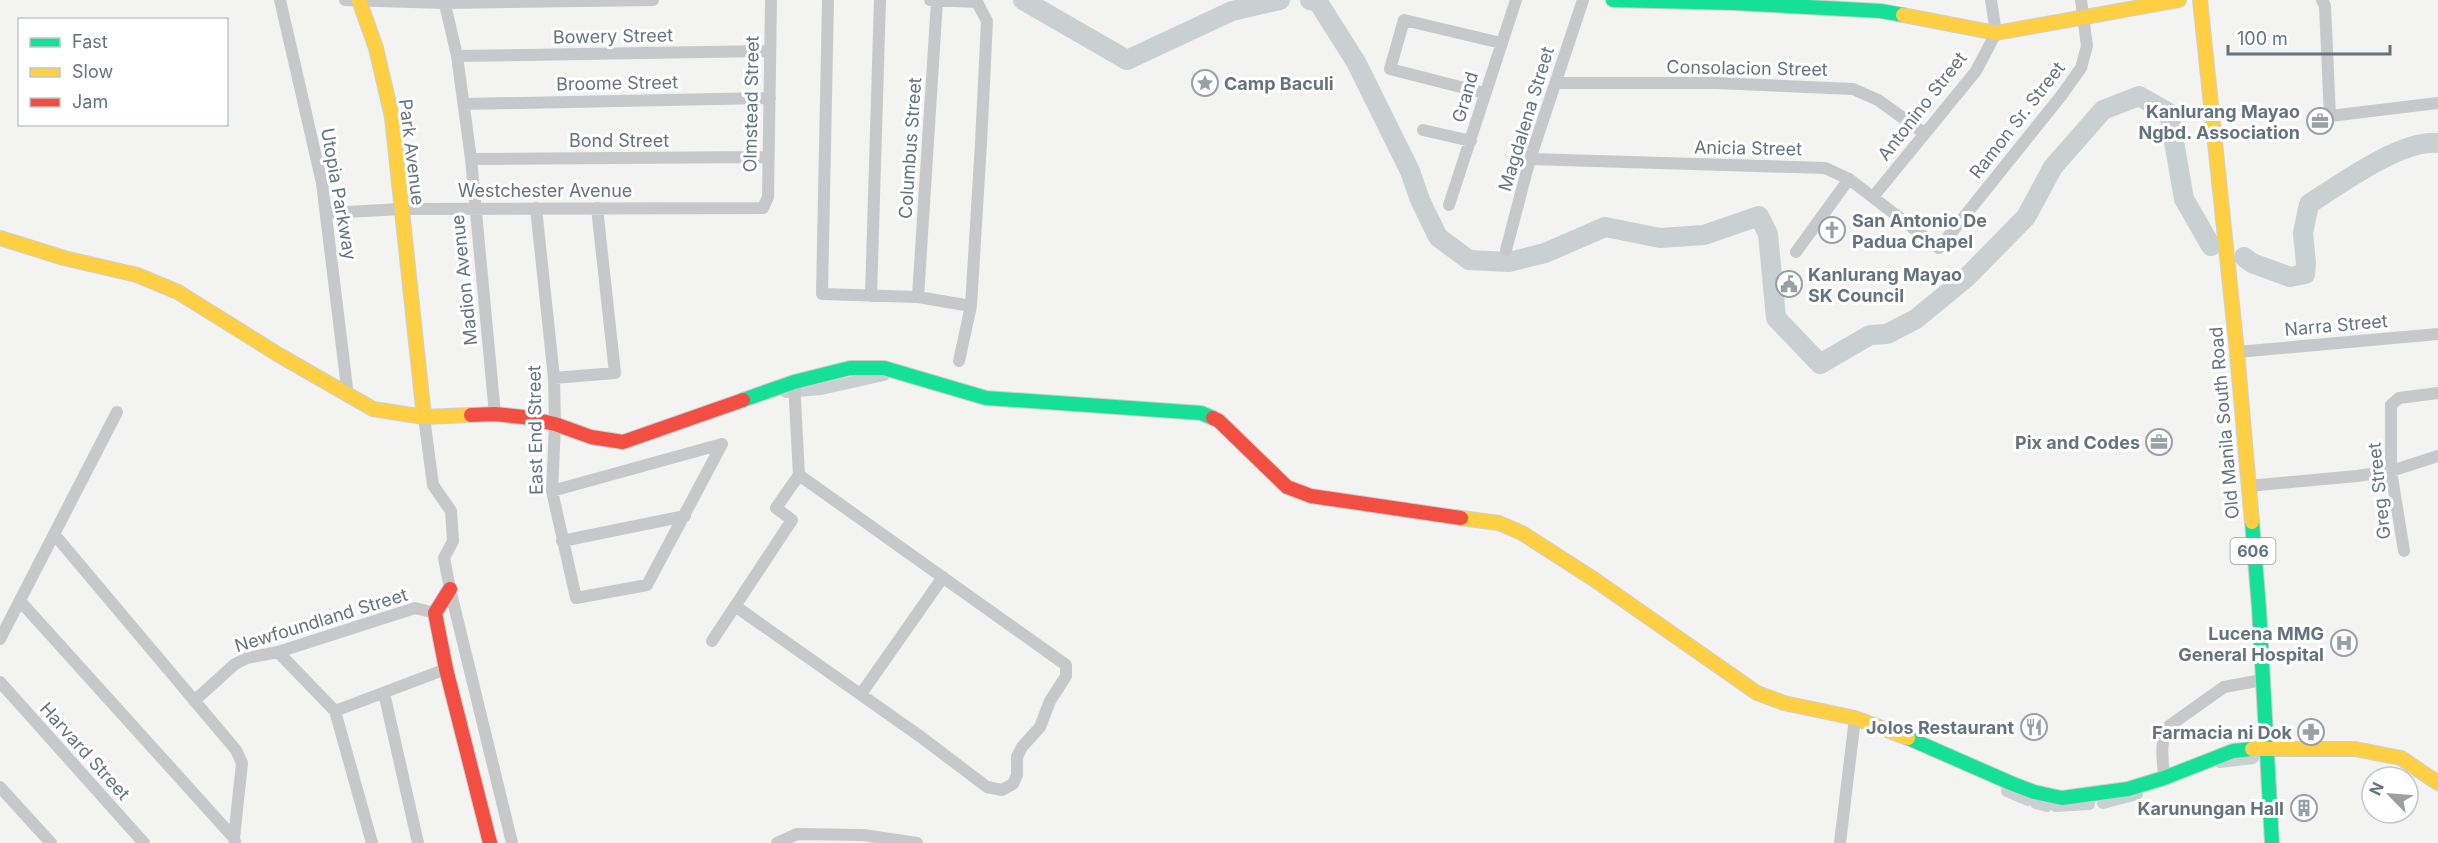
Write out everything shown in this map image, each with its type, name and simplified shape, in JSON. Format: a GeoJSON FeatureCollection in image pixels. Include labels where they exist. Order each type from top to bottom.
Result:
{"type":"FeatureCollection","features":[{"type":"Feature","properties":{"kind":"street","name":"Utopia Parkway"},"geometry":{"type":"LineString","coordinates":[[280,0],[327,213],[348,396]]}},
{"type":"Feature","properties":{"kind":"street"},"geometry":{"type":"LineString","coordinates":[[345,0],[653,0]]}},
{"type":"Feature","properties":{"kind":"street","name":"Olmstead Street"},"geometry":{"type":"LineString","coordinates":[[762,208],[768,197],[771,0]]}},
{"type":"Feature","properties":{"kind":"street"},"geometry":{"type":"LineString","coordinates":[[828,0],[822,294],[918,297],[971,306]]}},
{"type":"Feature","properties":{"kind":"street"},"geometry":{"type":"LineString","coordinates":[[871,296],[880,0]]}},
{"type":"Feature","properties":{"kind":"street","name":"Grand"},"geometry":{"type":"LineString","coordinates":[[1449,205],[1516,0]]}},
{"type":"Feature","properties":{"kind":"street","name":"Magdalena Street"},"geometry":{"type":"LineString","coordinates":[[1506,250],[1530,159],[1583,0]]}},
{"type":"Feature","properties":{"kind":"street"},"geometry":{"type":"LineString","coordinates":[[1613,0],[1734,3],[1881,11],[1996,33],[2179,0]]}},
{"type":"Feature","properties":{"kind":"street"},"geometry":{"type":"LineString","coordinates":[[1991,0],[1996,33]]}},
{"type":"Feature","properties":{"kind":"street","name":"Ramon Sr. Street"},"geometry":{"type":"LineString","coordinates":[[1939,248],[2081,68],[2086,46],[2081,0]]}},
{"type":"Feature","properties":{"kind":"street","name":"Old Manila South Road"},"geometry":{"type":"LineString","coordinates":[[2200,0],[2237,352],[2259,608],[2272,843]]}},
{"type":"Feature","properties":{"kind":"street"},"geometry":{"type":"LineString","coordinates":[[2322,0],[2325,6],[2329,57],[2330,116],[2438,103]]}},
{"type":"Feature","properties":{"kind":"street","name":"Park Avenue"},"geometry":{"type":"LineString","coordinates":[[359,1],[376,48],[392,117],[411,313],[424,417]]}},
{"type":"Feature","properties":{"kind":"street","name":"Madion Avenue"},"geometry":{"type":"LineString","coordinates":[[444,1],[457,56],[471,159],[495,414]]}},
{"type":"Feature","properties":{"kind":"street"},"geometry":{"type":"LineString","coordinates":[[933,1],[977,1],[987,21],[971,306],[959,361]]}},
{"type":"Feature","properties":{"kind":"street","name":"Columbus Street"},"geometry":{"type":"LineString","coordinates":[[918,297],[933,1]]}},
{"type":"Feature","properties":{"kind":"street"},"geometry":{"type":"LineString","coordinates":[[1484,93],[1390,69],[1404,21],[1501,43]]}},
{"type":"Feature","properties":{"kind":"street","name":"Antonino Street"},"geometry":{"type":"LineString","coordinates":[[1873,196],[1976,71],[1996,33]]}},
{"type":"Feature","properties":{"kind":"street","name":"Bowery Street"},"geometry":{"type":"LineString","coordinates":[[457,56],[770,51]]}},
{"type":"Feature","properties":{"kind":"street","name":"Consolacion Street"},"geometry":{"type":"LineString","coordinates":[[1556,83],[1715,83],[1853,89],[1878,100],[1924,133]]}},
{"type":"Feature","properties":{"kind":"street","name":"Broome Street"},"geometry":{"type":"LineString","coordinates":[[464,104],[770,98]]}},
{"type":"Feature","properties":{"kind":"street"},"geometry":{"type":"LineString","coordinates":[[1423,130],[1471,141]]}},
{"type":"Feature","properties":{"kind":"street","name":"Bond Street"},"geometry":{"type":"LineString","coordinates":[[471,159],[767,157]]}},
{"type":"Feature","properties":{"kind":"street","name":"Anicia Street"},"geometry":{"type":"LineString","coordinates":[[1530,159],[1825,168],[1849,179],[1939,248]]}},
{"type":"Feature","properties":{"kind":"street"},"geometry":{"type":"LineString","coordinates":[[1796,252],[1849,179]]}},
{"type":"Feature","properties":{"kind":"street"},"geometry":{"type":"LineString","coordinates":[[554,378],[615,374],[597,207]]}},
{"type":"Feature","properties":{"kind":"street","name":"East End Street"},"geometry":{"type":"LineString","coordinates":[[536,208],[554,378],[555,424],[552,491],[576,598],[647,585],[722,444],[552,491]]}},
{"type":"Feature","properties":{"kind":"street","name":"Westchester Avenue"},"geometry":{"type":"LineString","coordinates":[[327,213],[402,209],[762,208]]}},
{"type":"Feature","properties":{"kind":"street"},"geometry":{"type":"LineString","coordinates":[[0,238],[64,258],[137,275],[178,292],[373,409],[424,417],[495,414],[555,424],[591,437],[622,442],[794,382],[850,368],[885,368],[986,398],[1201,413],[1219,421],[1287,488],[1311,496],[1499,523],[1521,533],[1595,580],[1757,693],[1784,703],[1855,718],[1901,735],[2034,792],[2062,798],[2128,789],[2164,778],[2233,751],[2266,747],[2355,749],[2401,758],[2438,783]]}},
{"type":"Feature","properties":{"kind":"street","name":"Narra Street"},"geometry":{"type":"LineString","coordinates":[[2237,352],[2438,334]]}},
{"type":"Feature","properties":{"kind":"street"},"geometry":{"type":"LineString","coordinates":[[711,641],[792,520],[776,508],[799,475],[794,382]]}},
{"type":"Feature","properties":{"kind":"street","name":"Greg Street"},"geometry":{"type":"LineString","coordinates":[[2404,551],[2391,471],[2391,405],[2399,398],[2438,393]]}},
{"type":"Feature","properties":{"kind":"street"},"geometry":{"type":"LineString","coordinates":[[0,639],[117,412]]}},
{"type":"Feature","properties":{"kind":"street"},"geometry":{"type":"LineString","coordinates":[[424,417],[433,485],[451,511],[453,541],[444,558],[450,589],[512,843]]}},
{"type":"Feature","properties":{"kind":"street"},"geometry":{"type":"LineString","coordinates":[[2248,486],[2391,471],[2438,456]]}},
{"type":"Feature","properties":{"kind":"street"},"geometry":{"type":"LineString","coordinates":[[735,606],[861,694],[987,787],[1002,790],[1013,784],[1017,775],[1017,757],[1022,747],[1040,727],[1050,701],[1066,676],[1066,665],[799,475]]}},
{"type":"Feature","properties":{"kind":"street"},"geometry":{"type":"LineString","coordinates":[[562,541],[685,516]]}},
{"type":"Feature","properties":{"kind":"street"},"geometry":{"type":"LineString","coordinates":[[54,534],[236,750],[242,763],[234,841]]}},
{"type":"Feature","properties":{"kind":"street"},"geometry":{"type":"LineString","coordinates":[[861,694],[943,577]]}},
{"type":"Feature","properties":{"kind":"street"},"geometry":{"type":"LineString","coordinates":[[450,589],[435,613],[446,669],[490,843]]}},
{"type":"Feature","properties":{"kind":"street"},"geometry":{"type":"LineString","coordinates":[[20,601],[234,841]]}},
{"type":"Feature","properties":{"kind":"street","name":"Newfoundland Street"},"geometry":{"type":"LineString","coordinates":[[194,701],[235,664],[247,658],[278,652],[415,608],[435,613]]}},
{"type":"Feature","properties":{"kind":"street"},"geometry":{"type":"LineString","coordinates":[[278,652],[335,711],[372,843]]}},
{"type":"Feature","properties":{"kind":"street"},"geometry":{"type":"LineString","coordinates":[[335,711],[446,669]]}},
{"type":"Feature","properties":{"kind":"street"},"geometry":{"type":"LineString","coordinates":[[2164,778],[2162,746],[2169,726],[2224,687],[2262,680]]}},
{"type":"Feature","properties":{"kind":"street","name":"Harvard Street"},"geometry":{"type":"LineString","coordinates":[[0,682],[144,843]]}},
{"type":"Feature","properties":{"kind":"street"},"geometry":{"type":"LineString","coordinates":[[384,693],[418,843]]}},
{"type":"Feature","properties":{"kind":"street"},"geometry":{"type":"LineString","coordinates":[[1840,843],[1855,718]]}},
{"type":"Feature","properties":{"kind":"street"},"geometry":{"type":"LineString","coordinates":[[0,787],[51,843]]}},
{"type":"Feature","properties":{"kind":"street"},"geometry":{"type":"LineString","coordinates":[[777,843],[797,834],[917,843]]}},
{"type":"Feature","properties":{"kind":"waterway"},"geometry":{"type":"LineString","coordinates":[[1023,0],[1127,60],[1232,11],[1280,0]]}},
{"type":"Feature","properties":{"kind":"waterway"},"geometry":{"type":"LineString","coordinates":[[1310,0],[1318,2],[1356,62],[1410,171],[1420,200],[1438,237],[1469,260],[1509,262],[1545,253],[1605,227],[1660,238],[1704,235],[1759,216],[1768,234],[1776,318],[1820,364],[1870,335],[1887,334],[1916,319],[1967,277],[2026,217],[2053,167],[2103,110],[2139,96],[2169,113],[2184,199],[2211,246]]}},
{"type":"Feature","properties":{"kind":"waterway"},"geometry":{"type":"LineString","coordinates":[[2244,257],[2252,263],[2290,277],[2305,274],[2303,233],[2309,204],[2390,155],[2407,148],[2438,143]]}},
{"type":"Feature","properties":{"kind":"waterway"},"geometry":{"type":"LineString","coordinates":[[786,392],[821,389],[884,375]]}},
{"type":"Feature","properties":{"kind":"waterway"},"geometry":{"type":"LineString","coordinates":[[2220,762],[2253,758]]}},
{"type":"Feature","properties":{"kind":"waterway"},"geometry":{"type":"LineString","coordinates":[[2007,791],[2028,800]]}},
{"type":"Feature","properties":{"kind":"waterway"},"geometry":{"type":"LineString","coordinates":[[2103,803],[2137,794]]}},
{"type":"Feature","properties":{"kind":"waterway"},"geometry":{"type":"LineString","coordinates":[[2036,803],[2047,806]]}},
{"type":"Feature","properties":{"kind":"waterway"},"geometry":{"type":"LineString","coordinates":[[2056,806],[2089,804]]}},
{"type":"Feature","properties":{"kind":"traffic: fast"},"geometry":{"type":"LineString","coordinates":[[1613,0],[1734,3],[1881,11],[1903,15]]}},
{"type":"Feature","properties":{"kind":"traffic: fast"},"geometry":{"type":"LineString","coordinates":[[743,400],[794,382],[850,368],[884,368],[986,398],[1201,413],[1213,418]]}},
{"type":"Feature","properties":{"kind":"traffic: fast"},"geometry":{"type":"LineString","coordinates":[[2252,522],[2272,843]]}},
{"type":"Feature","properties":{"kind":"traffic: fast"},"geometry":{"type":"LineString","coordinates":[[1908,738],[2013,784],[2034,792],[2062,798],[2128,789],[2164,778],[2233,751],[2252,749]]}},
{"type":"Feature","properties":{"kind":"traffic: slow"},"geometry":{"type":"LineString","coordinates":[[359,0],[376,48],[392,117],[424,417]]}},
{"type":"Feature","properties":{"kind":"traffic: slow"},"geometry":{"type":"LineString","coordinates":[[1903,15],[1996,33],[2179,0]]}},
{"type":"Feature","properties":{"kind":"traffic: slow"},"geometry":{"type":"LineString","coordinates":[[2200,0],[2237,352],[2252,522]]}},
{"type":"Feature","properties":{"kind":"traffic: slow"},"geometry":{"type":"LineString","coordinates":[[0,238],[64,258],[137,275],[178,292],[279,355],[373,409],[424,417],[471,415]]}},
{"type":"Feature","properties":{"kind":"traffic: slow"},"geometry":{"type":"LineString","coordinates":[[1461,518],[1499,523],[1522,533],[1595,580],[1757,693],[1784,703],[1855,718],[1908,738]]}},
{"type":"Feature","properties":{"kind":"traffic: slow"},"geometry":{"type":"LineString","coordinates":[[2252,749],[2355,749],[2401,758],[2438,783]]}},
{"type":"Feature","properties":{"kind":"traffic: jam"},"geometry":{"type":"LineString","coordinates":[[471,415],[495,414],[523,417],[555,424],[591,437],[623,442],[743,400]]}},
{"type":"Feature","properties":{"kind":"traffic: jam"},"geometry":{"type":"LineString","coordinates":[[1213,418],[1219,421],[1287,487],[1311,496],[1461,518]]}},
{"type":"Feature","properties":{"kind":"traffic: jam"},"geometry":{"type":"LineString","coordinates":[[450,589],[435,613],[446,669],[490,843]]}},
{"type":"Feature","properties":{"kind":"place","name":"Camp Baculi"},"geometry":{"type":"Point","coordinates":[1205,83]}},
{"type":"Feature","properties":{"kind":"place","name":"Kanlurang Mayao Ngbd. Association"},"geometry":{"type":"Point","coordinates":[2320,121]}},
{"type":"Feature","properties":{"kind":"place","name":"San Antonio De Padua Chapel"},"geometry":{"type":"Point","coordinates":[1832,230]}},
{"type":"Feature","properties":{"kind":"place","name":"Kanlurang Mayao SK Council"},"geometry":{"type":"Point","coordinates":[1789,284]}},
{"type":"Feature","properties":{"kind":"place","name":"Pix and Codes"},"geometry":{"type":"Point","coordinates":[2159,442]}},
{"type":"Feature","properties":{"kind":"place","name":"Lucena MMG General Hospital"},"geometry":{"type":"Point","coordinates":[2344,643]}},
{"type":"Feature","properties":{"kind":"place","name":"Jolos Restaurant"},"geometry":{"type":"Point","coordinates":[2034,727]}},
{"type":"Feature","properties":{"kind":"place","name":"Farmacia ni Dok"},"geometry":{"type":"Point","coordinates":[2311,732]}},
{"type":"Feature","properties":{"kind":"place","name":"Karunungan Hall"},"geometry":{"type":"Point","coordinates":[2304,808]}}]}
